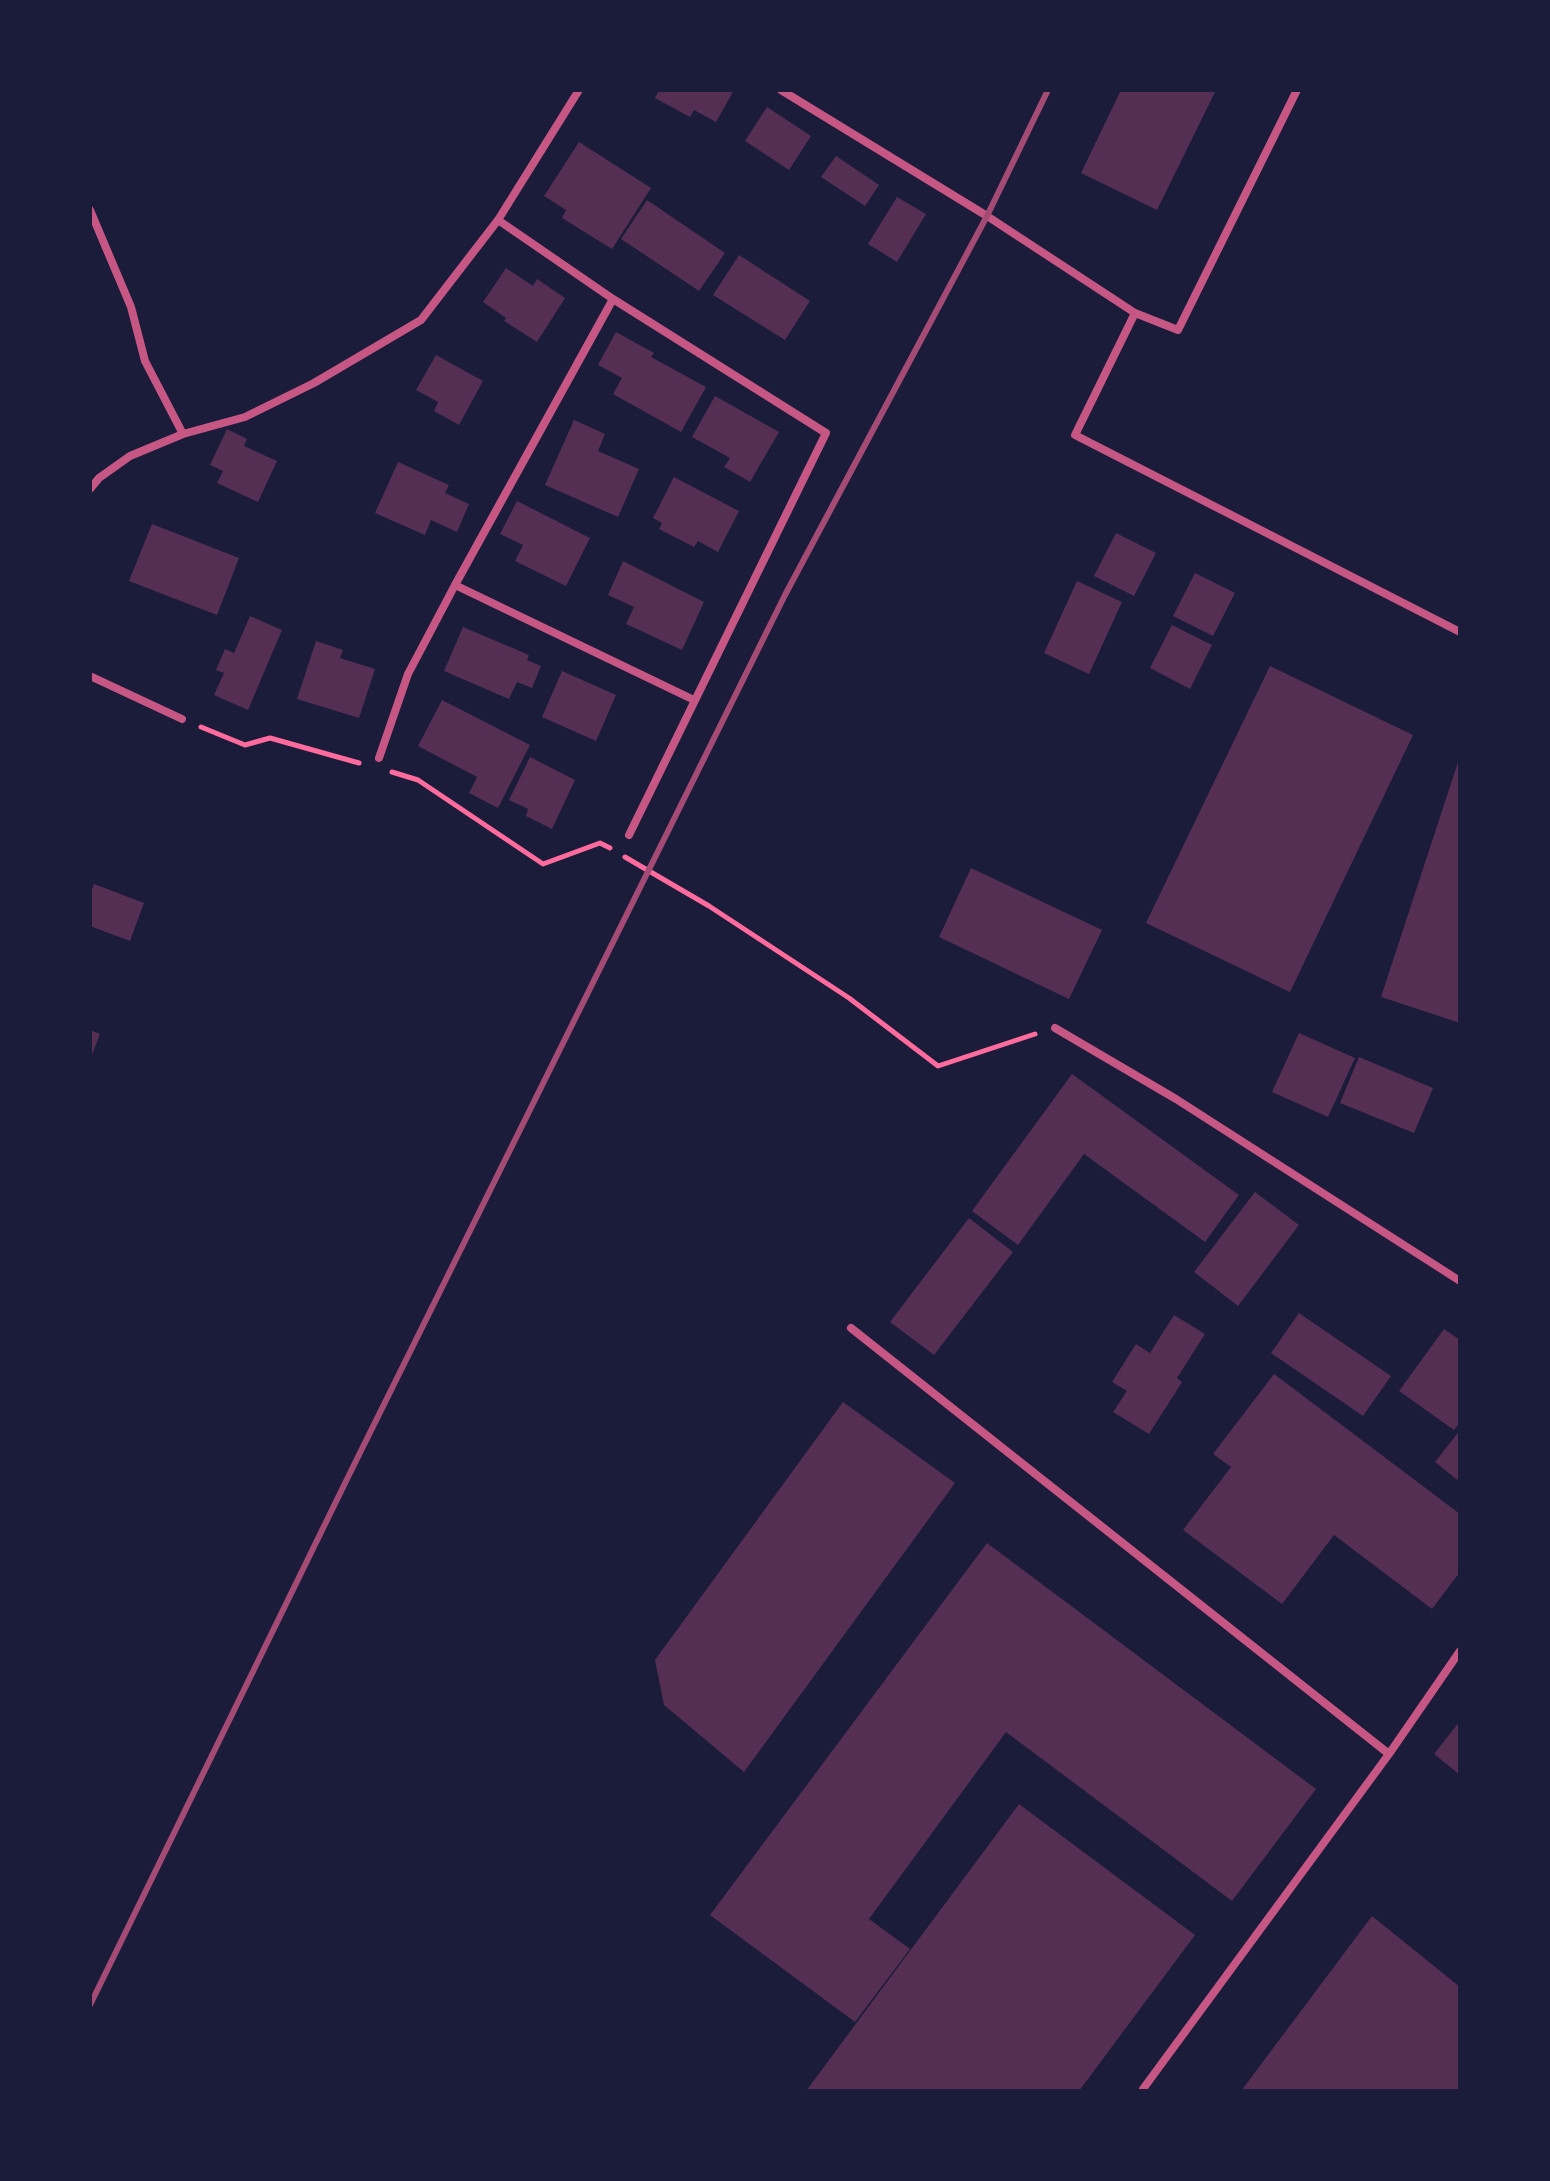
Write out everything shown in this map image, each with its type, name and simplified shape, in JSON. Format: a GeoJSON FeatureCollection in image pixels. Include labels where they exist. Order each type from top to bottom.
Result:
{"type":"FeatureCollection","features":[{"type":"Feature","properties":{"kind":"street"},"geometry":{"type":"LineString","coordinates":[[90,489],[99,478],[130,456],[183,434],[245,417],[314,383],[421,320],[498,220],[579,90]]}},
{"type":"Feature","properties":{"kind":"street"},"geometry":{"type":"LineString","coordinates":[[781,90],[987,216],[1135,313],[1178,330],[1297,90]]}},
{"type":"Feature","properties":{"kind":"street"},"geometry":{"type":"LineString","coordinates":[[90,210],[131,307],[145,361],[183,434]]}},
{"type":"Feature","properties":{"kind":"street"},"geometry":{"type":"LineString","coordinates":[[498,220],[613,299],[826,433],[629,835]]}},
{"type":"Feature","properties":{"kind":"street"},"geometry":{"type":"LineString","coordinates":[[379,758],[408,674],[613,299]]}},
{"type":"Feature","properties":{"kind":"street"},"geometry":{"type":"LineString","coordinates":[[1135,313],[1075,435],[1460,632]]}},
{"type":"Feature","properties":{"kind":"street"},"geometry":{"type":"LineString","coordinates":[[455,585],[694,700]]}},
{"type":"Feature","properties":{"kind":"street"},"geometry":{"type":"LineString","coordinates":[[90,676],[182,719]]}},
{"type":"Feature","properties":{"kind":"street"},"geometry":{"type":"LineString","coordinates":[[1055,1028],[1176,1099],[1460,1281]]}},
{"type":"Feature","properties":{"kind":"street"},"geometry":{"type":"LineString","coordinates":[[851,1328],[1389,1754]]}},
{"type":"Feature","properties":{"kind":"street"},"geometry":{"type":"LineString","coordinates":[[1143,2089],[1389,1754],[1460,1651]]}},
{"type":"Feature","properties":{"kind":"path"},"geometry":{"type":"LineString","coordinates":[[182,719],[245,745],[270,738],[374,767]]}},
{"type":"Feature","properties":{"kind":"path"},"geometry":{"type":"LineString","coordinates":[[388,771],[418,780],[543,864],[600,843],[709,906],[837,989],[938,1066],[1055,1028]]}},
{"type":"Feature","properties":{"kind":"building"},"geometry":{"type":"Polygon","coordinates":[[[659,90],[734,90],[716,122],[694,110],[690,117],[655,98],[659,90]]]}},
{"type":"Feature","properties":{"kind":"building"},"geometry":{"type":"Polygon","coordinates":[[[1121,90],[1216,90],[1157,210],[1081,173],[1121,90]]]}},
{"type":"Feature","properties":{"kind":"building"},"geometry":{"type":"Polygon","coordinates":[[[767,107],[811,136],[789,170],[745,141],[767,107]]]}},
{"type":"Feature","properties":{"kind":"building"},"geometry":{"type":"Polygon","coordinates":[[[579,142],[651,188],[612,249],[562,218],[566,210],[544,196],[579,142]]]}},
{"type":"Feature","properties":{"kind":"building"},"geometry":{"type":"Polygon","coordinates":[[[836,156],[879,185],[865,206],[821,177],[836,156]]]}},
{"type":"Feature","properties":{"kind":"building"},"geometry":{"type":"Polygon","coordinates":[[[897,197],[926,214],[897,262],[868,244],[897,197]]]}},
{"type":"Feature","properties":{"kind":"building"},"geometry":{"type":"Polygon","coordinates":[[[647,200],[725,253],[699,291],[621,239],[647,200]]]}},
{"type":"Feature","properties":{"kind":"building"},"geometry":{"type":"Polygon","coordinates":[[[739,255],[810,301],[785,340],[713,295],[739,255]]]}},
{"type":"Feature","properties":{"kind":"building"},"geometry":{"type":"Polygon","coordinates":[[[506,268],[533,286],[537,279],[565,298],[537,342],[504,321],[506,318],[483,302],[506,268]]]}},
{"type":"Feature","properties":{"kind":"building"},"geometry":{"type":"Polygon","coordinates":[[[616,332],[654,353],[651,357],[706,387],[681,432],[613,394],[622,378],[598,365],[616,332]]]}},
{"type":"Feature","properties":{"kind":"building"},"geometry":{"type":"Polygon","coordinates":[[[436,355],[483,381],[459,425],[434,411],[438,402],[416,390],[436,355]]]}},
{"type":"Feature","properties":{"kind":"building"},"geometry":{"type":"Polygon","coordinates":[[[715,396],[779,432],[750,482],[724,467],[730,458],[692,437],[715,396]]]}},
{"type":"Feature","properties":{"kind":"building"},"geometry":{"type":"Polygon","coordinates":[[[574,420],[605,434],[598,451],[639,469],[618,517],[545,485],[574,420]]]}},
{"type":"Feature","properties":{"kind":"building"},"geometry":{"type":"Polygon","coordinates":[[[227,429],[247,439],[244,446],[277,461],[258,502],[217,483],[223,471],[210,465],[227,429]]]}},
{"type":"Feature","properties":{"kind":"building"},"geometry":{"type":"Polygon","coordinates":[[[398,462],[449,485],[445,493],[469,504],[457,532],[431,520],[425,535],[375,513],[398,462]]]}},
{"type":"Feature","properties":{"kind":"building"},"geometry":{"type":"Polygon","coordinates":[[[674,477],[739,511],[718,552],[698,541],[694,547],[659,529],[662,523],[653,518],[674,477]]]}},
{"type":"Feature","properties":{"kind":"building"},"geometry":{"type":"Polygon","coordinates":[[[517,501],[590,538],[566,586],[515,561],[523,545],[500,534],[517,501]]]}},
{"type":"Feature","properties":{"kind":"building"},"geometry":{"type":"Polygon","coordinates":[[[152,524],[239,558],[217,615],[129,581],[152,524]]]}},
{"type":"Feature","properties":{"kind":"building"},"geometry":{"type":"Polygon","coordinates":[[[1116,533],[1156,553],[1134,596],[1094,576],[1116,533]]]}},
{"type":"Feature","properties":{"kind":"building"},"geometry":{"type":"Polygon","coordinates":[[[623,561],[704,602],[682,650],[626,624],[634,607],[608,595],[623,561]]]}},
{"type":"Feature","properties":{"kind":"building"},"geometry":{"type":"Polygon","coordinates":[[[1195,573],[1235,593],[1213,636],[1173,616],[1195,573]]]}},
{"type":"Feature","properties":{"kind":"building"},"geometry":{"type":"Polygon","coordinates":[[[1077,581],[1122,602],[1089,674],[1044,653],[1077,581]]]}},
{"type":"Feature","properties":{"kind":"building"},"geometry":{"type":"Polygon","coordinates":[[[250,616],[282,630],[248,710],[214,695],[224,673],[216,670],[225,649],[234,653],[250,616]]]}},
{"type":"Feature","properties":{"kind":"building"},"geometry":{"type":"Polygon","coordinates":[[[1172,625],[1212,645],[1190,689],[1150,668],[1172,625]]]}},
{"type":"Feature","properties":{"kind":"building"},"geometry":{"type":"Polygon","coordinates":[[[463,627],[529,655],[527,660],[541,666],[532,688],[517,682],[509,699],[444,671],[463,627]]]}},
{"type":"Feature","properties":{"kind":"building"},"geometry":{"type":"Polygon","coordinates":[[[316,641],[343,650],[340,658],[375,669],[359,718],[297,699],[316,641]]]}},
{"type":"Feature","properties":{"kind":"building"},"geometry":{"type":"Polygon","coordinates":[[[1270,666],[1413,735],[1290,992],[1146,923],[1270,666]]]}},
{"type":"Feature","properties":{"kind":"building"},"geometry":{"type":"Polygon","coordinates":[[[562,671],[616,695],[596,741],[542,717],[562,671]]]}},
{"type":"Feature","properties":{"kind":"building"},"geometry":{"type":"Polygon","coordinates":[[[442,700],[530,745],[498,808],[469,793],[477,777],[418,746],[442,700]]]}},
{"type":"Feature","properties":{"kind":"building"},"geometry":{"type":"Polygon","coordinates":[[[530,757],[575,780],[552,829],[526,816],[528,809],[509,800],[530,757]]]}},
{"type":"Feature","properties":{"kind":"building"},"geometry":{"type":"Polygon","coordinates":[[[1460,759],[1460,1023],[1381,997],[1460,759]]]}},
{"type":"Feature","properties":{"kind":"building"},"geometry":{"type":"Polygon","coordinates":[[[971,868],[1102,930],[1069,999],[939,937],[971,868]]]}},
{"type":"Feature","properties":{"kind":"building"},"geometry":{"type":"Polygon","coordinates":[[[94,884],[144,903],[130,941],[90,926],[90,895],[94,884]]]}},
{"type":"Feature","properties":{"kind":"building"},"geometry":{"type":"Polygon","coordinates":[[[90,1030],[100,1034],[90,1060],[90,1030]]]}},
{"type":"Feature","properties":{"kind":"building"},"geometry":{"type":"Polygon","coordinates":[[[1299,1033],[1355,1058],[1328,1117],[1272,1092],[1299,1033]]]}},
{"type":"Feature","properties":{"kind":"building"},"geometry":{"type":"Polygon","coordinates":[[[1359,1057],[1433,1088],[1414,1133],[1340,1103],[1359,1057]]]}},
{"type":"Feature","properties":{"kind":"building"},"geometry":{"type":"Polygon","coordinates":[[[1072,1074],[1239,1195],[1205,1242],[1084,1154],[1018,1245],[972,1211],[1072,1074]]]}},
{"type":"Feature","properties":{"kind":"building"},"geometry":{"type":"Polygon","coordinates":[[[1255,1192],[1299,1225],[1238,1306],[1194,1272],[1255,1192]]]}},
{"type":"Feature","properties":{"kind":"building"},"geometry":{"type":"Polygon","coordinates":[[[969,1218],[1013,1252],[934,1355],[890,1322],[969,1218]]]}},
{"type":"Feature","properties":{"kind":"building"},"geometry":{"type":"Polygon","coordinates":[[[1299,1313],[1391,1376],[1363,1416],[1271,1353],[1299,1313]]]}},
{"type":"Feature","properties":{"kind":"building"},"geometry":{"type":"Polygon","coordinates":[[[1174,1315],[1205,1334],[1177,1378],[1182,1382],[1149,1434],[1113,1412],[1127,1391],[1112,1382],[1136,1344],[1150,1353],[1174,1315]]]}},
{"type":"Feature","properties":{"kind":"building"},"geometry":{"type":"Polygon","coordinates":[[[1444,1329],[1460,1340],[1460,1422],[1454,1430],[1399,1391],[1444,1329]]]}},
{"type":"Feature","properties":{"kind":"building"},"geometry":{"type":"Polygon","coordinates":[[[1274,1374],[1460,1514],[1460,1572],[1432,1609],[1334,1535],[1282,1604],[1183,1530],[1231,1467],[1213,1454],[1274,1374]]]}},
{"type":"Feature","properties":{"kind":"building"},"geometry":{"type":"Polygon","coordinates":[[[843,1402],[955,1483],[744,1772],[664,1705],[655,1660],[843,1402]]]}},
{"type":"Feature","properties":{"kind":"building"},"geometry":{"type":"Polygon","coordinates":[[[1460,1430],[1460,1482],[1435,1462],[1460,1430]]]}},
{"type":"Feature","properties":{"kind":"building"},"geometry":{"type":"Polygon","coordinates":[[[987,1543],[1316,1789],[1232,1901],[1006,1732],[869,1919],[910,1949],[855,2022],[710,1915],[987,1543]]]}},
{"type":"Feature","properties":{"kind":"building"},"geometry":{"type":"Polygon","coordinates":[[[1460,1721],[1460,1775],[1434,1754],[1460,1721]]]}},
{"type":"Feature","properties":{"kind":"building"},"geometry":{"type":"Polygon","coordinates":[[[1019,1804],[1195,1935],[1079,2091],[806,2091],[1019,1804]]]}},
{"type":"Feature","properties":{"kind":"building"},"geometry":{"type":"Polygon","coordinates":[[[1372,1916],[1460,1987],[1460,2091],[1241,2091],[1372,1916]]]}},
{"type":"Feature","properties":{"kind":"railway"},"geometry":{"type":"LineString","coordinates":[[90,2005],[785,595],[987,216],[1048,90]]}}]}
